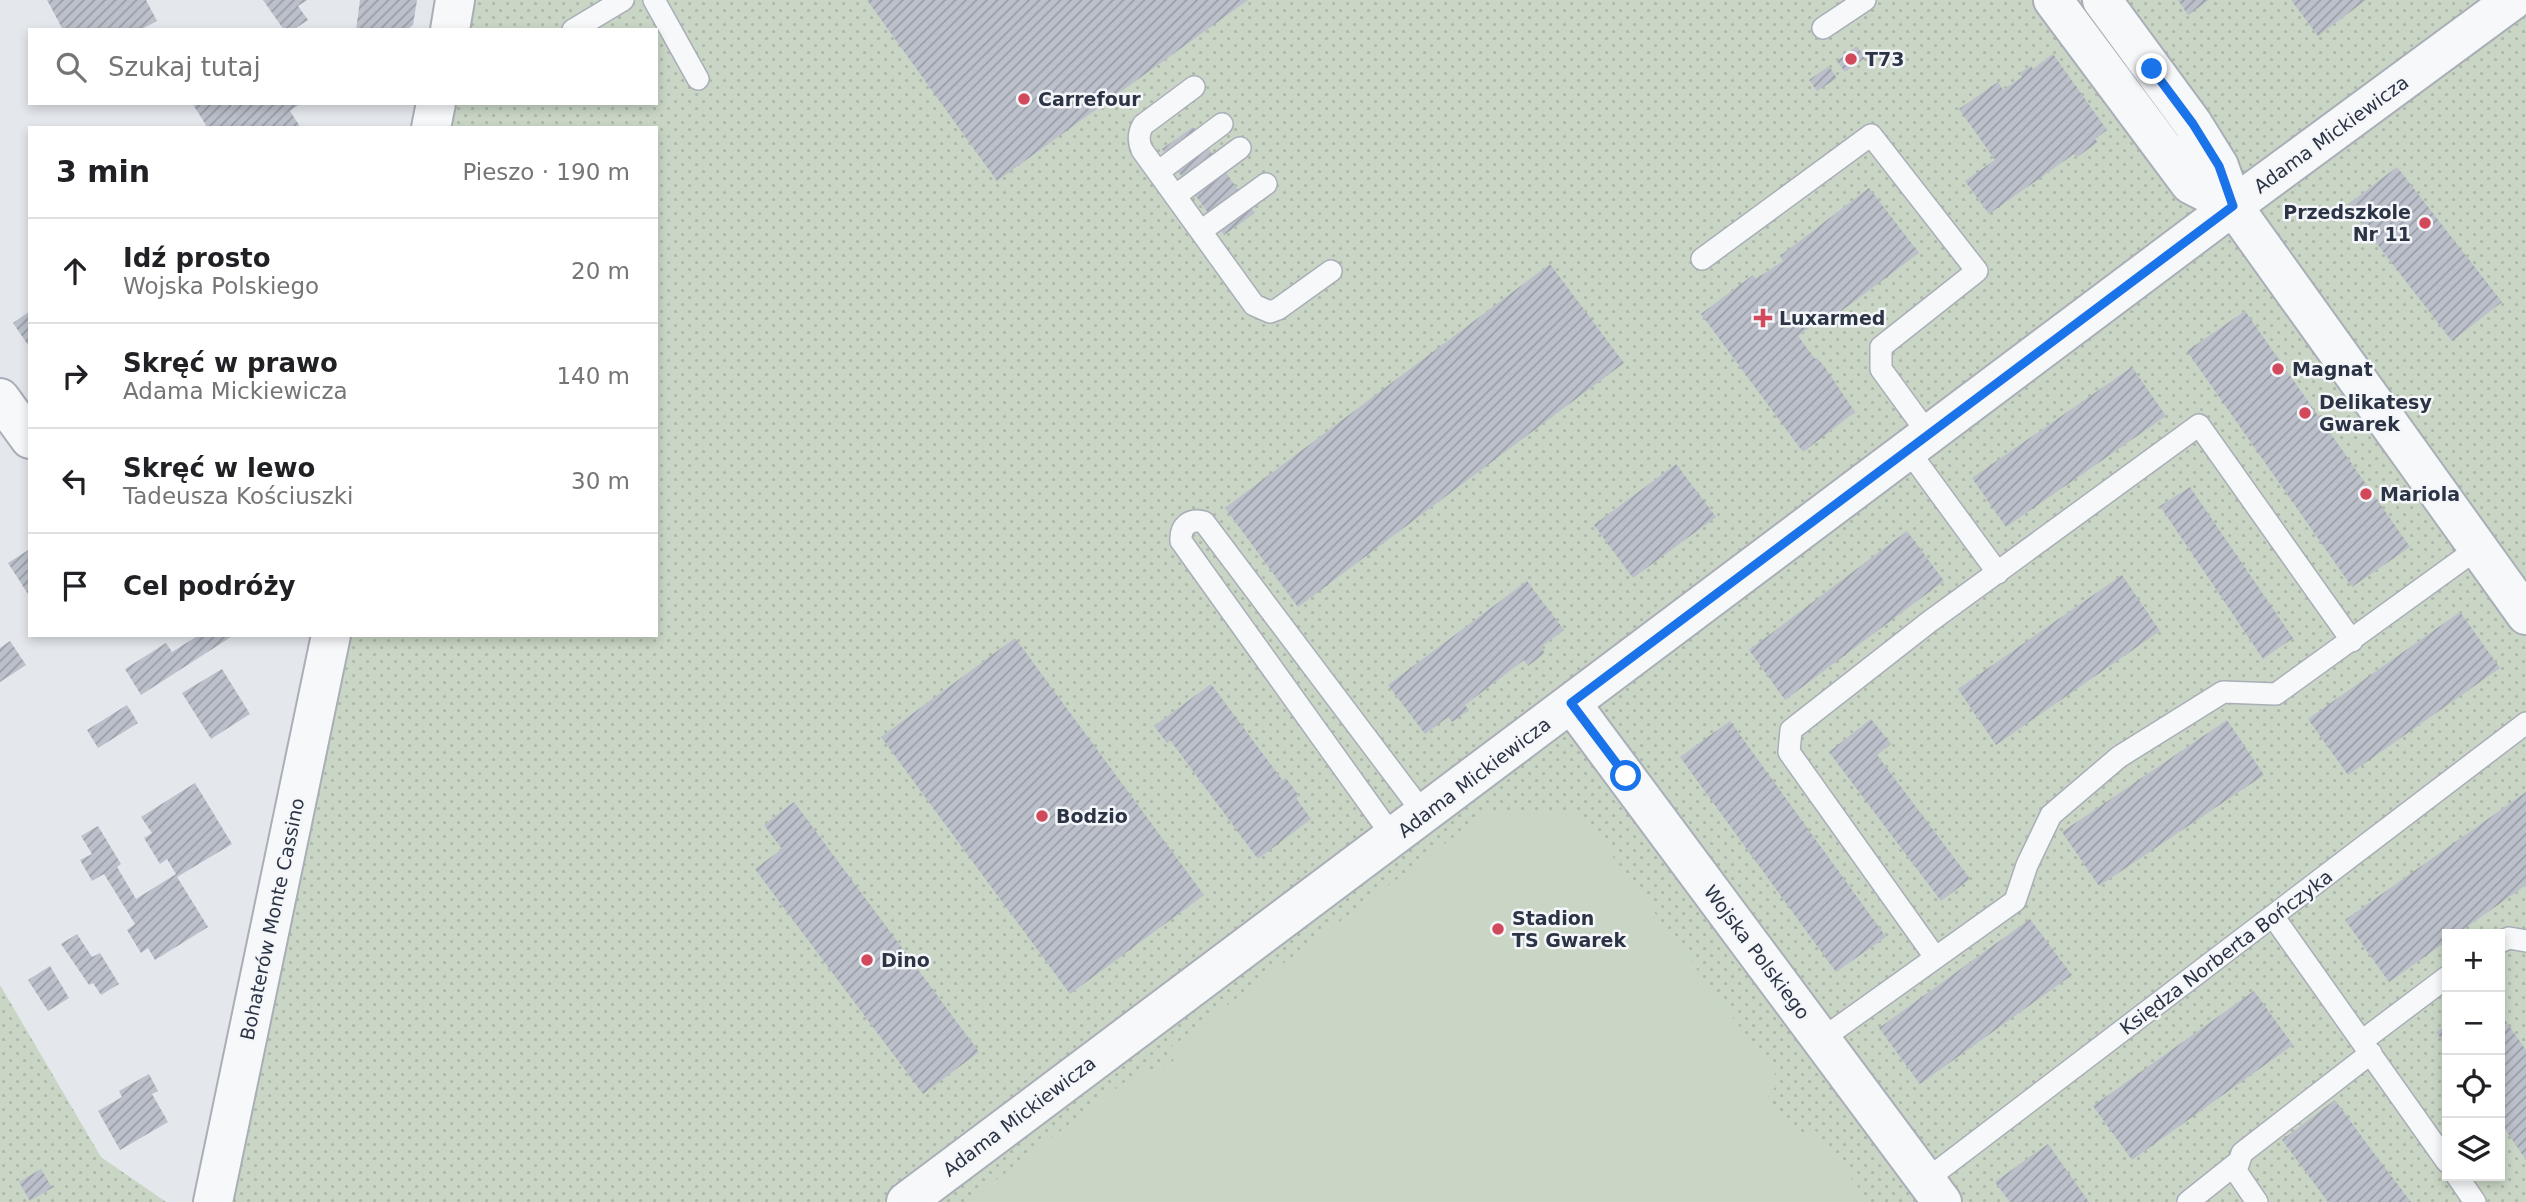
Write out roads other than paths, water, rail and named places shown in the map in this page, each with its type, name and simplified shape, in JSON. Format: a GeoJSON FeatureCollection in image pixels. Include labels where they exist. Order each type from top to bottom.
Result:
{"type":"FeatureCollection","features":[{"type":"Feature","properties":{"kind":"street"},"geometry":{"type":"LineString","coordinates":[[450,28],[455,0]]}},
{"type":"Feature","properties":{"kind":"street"},"geometry":{"type":"LineString","coordinates":[[2053,0],[2190,184],[2233,206]]}},
{"type":"Feature","properties":{"kind":"street"},"geometry":{"type":"LineString","coordinates":[[2102,0],[2193,124],[2219,166],[2233,206],[2271,255],[2526,615]]}},
{"type":"Feature","properties":{"kind":"street","name":"Adama Mickiewicza"},"geometry":{"type":"LineString","coordinates":[[906,1202],[2233,206],[2513,0]]}},
{"type":"Feature","properties":{"kind":"street"},"geometry":{"type":"LineString","coordinates":[[431,126],[436,105]]}},
{"type":"Feature","properties":{"kind":"street"},"geometry":{"type":"LineString","coordinates":[[0,398],[28,436]]}},
{"type":"Feature","properties":{"kind":"street","name":"Bohaterów Monte Cassino"},"geometry":{"type":"LineString","coordinates":[[213,1202],[331,637]]}},
{"type":"Feature","properties":{"kind":"street","name":"Wojska Polskiego"},"geometry":{"type":"LineString","coordinates":[[1571,703],[1934,1191]]}},
{"type":"Feature","properties":{"kind":"lane"},"geometry":{"type":"LineString","coordinates":[[576,28],[623,0]]}},
{"type":"Feature","properties":{"kind":"lane"},"geometry":{"type":"LineString","coordinates":[[654,0],[698,79]]}},
{"type":"Feature","properties":{"kind":"lane"},"geometry":{"type":"LineString","coordinates":[[1823,28],[1865,0]]}},
{"type":"Feature","properties":{"kind":"lane"},"geometry":{"type":"LineString","coordinates":[[1194,87],[1143,125],[1139,143],[1254,305],[1270,312],[1278,309],[1332,271]]}},
{"type":"Feature","properties":{"kind":"lane"},"geometry":{"type":"LineString","coordinates":[[1158,172],[1222,124]]}},
{"type":"Feature","properties":{"kind":"lane"},"geometry":{"type":"LineString","coordinates":[[1702,259],[1871,135],[1977,271],[1881,347],[1881,369],[1919,443],[1997,573]]}},
{"type":"Feature","properties":{"kind":"lane"},"geometry":{"type":"LineString","coordinates":[[1175,196],[1240,148]]}},
{"type":"Feature","properties":{"kind":"lane"},"geometry":{"type":"LineString","coordinates":[[1201,231],[1266,184]]}},
{"type":"Feature","properties":{"kind":"lane"},"geometry":{"type":"LineString","coordinates":[[1935,957],[1789,751],[1791,730],[1929,622],[2199,425],[2352,641]]}},
{"type":"Feature","properties":{"kind":"lane"},"geometry":{"type":"LineString","coordinates":[[1393,837],[1181,541],[1181,532],[1186,524],[1195,520],[1204,522],[1424,814]]}},
{"type":"Feature","properties":{"kind":"lane"},"geometry":{"type":"LineString","coordinates":[[1822,1040],[2015,901],[2027,865],[2051,815],[2119,757],[2223,692],[2276,694],[2478,548]]}},
{"type":"Feature","properties":{"kind":"lane","name":"Księdza Norberta Bończyka"},"geometry":{"type":"LineString","coordinates":[[1934,1191],[2273,916],[2526,723]]}},
{"type":"Feature","properties":{"kind":"lane"},"geometry":{"type":"LineString","coordinates":[[2273,916],[2442,1155]]}},
{"type":"Feature","properties":{"kind":"lane"},"geometry":{"type":"LineString","coordinates":[[2505,940],[2526,941]]}},
{"type":"Feature","properties":{"kind":"lane"},"geometry":{"type":"LineString","coordinates":[[2257,1202],[2236,1171],[2242,1153],[2442,980]]}},
{"type":"Feature","properties":{"kind":"lane"},"geometry":{"type":"LineString","coordinates":[[2188,1202],[2237,1163]]}},
{"type":"Feature","properties":{"kind":"lane"},"geometry":{"type":"LineString","coordinates":[[2460,1181],[2475,1202]]}},
{"type":"Feature","properties":{"kind":"place","name":"T73"},"geometry":{"type":"Point","coordinates":[1851,59]}},
{"type":"Feature","properties":{"kind":"place","name":"Carrefour"},"geometry":{"type":"Point","coordinates":[1024,99]}},
{"type":"Feature","properties":{"kind":"place","name":"Przedszkole Nr 11"},"geometry":{"type":"Point","coordinates":[2425,223]}},
{"type":"Feature","properties":{"kind":"place","name":"Luxarmed"},"geometry":{"type":"Point","coordinates":[1763,318]}},
{"type":"Feature","properties":{"kind":"place","name":"Magnat"},"geometry":{"type":"Point","coordinates":[2278,369]}},
{"type":"Feature","properties":{"kind":"place","name":"Delikatesy Gwarek"},"geometry":{"type":"Point","coordinates":[2305,413]}},
{"type":"Feature","properties":{"kind":"place","name":"Mariola"},"geometry":{"type":"Point","coordinates":[2366,494]}},
{"type":"Feature","properties":{"kind":"place","name":"Bodzio"},"geometry":{"type":"Point","coordinates":[1042,816]}},
{"type":"Feature","properties":{"kind":"place","name":"Stadion TS Gwarek"},"geometry":{"type":"Point","coordinates":[1498,929]}},
{"type":"Feature","properties":{"kind":"place","name":"Dino"},"geometry":{"type":"Point","coordinates":[867,960]}}]}
